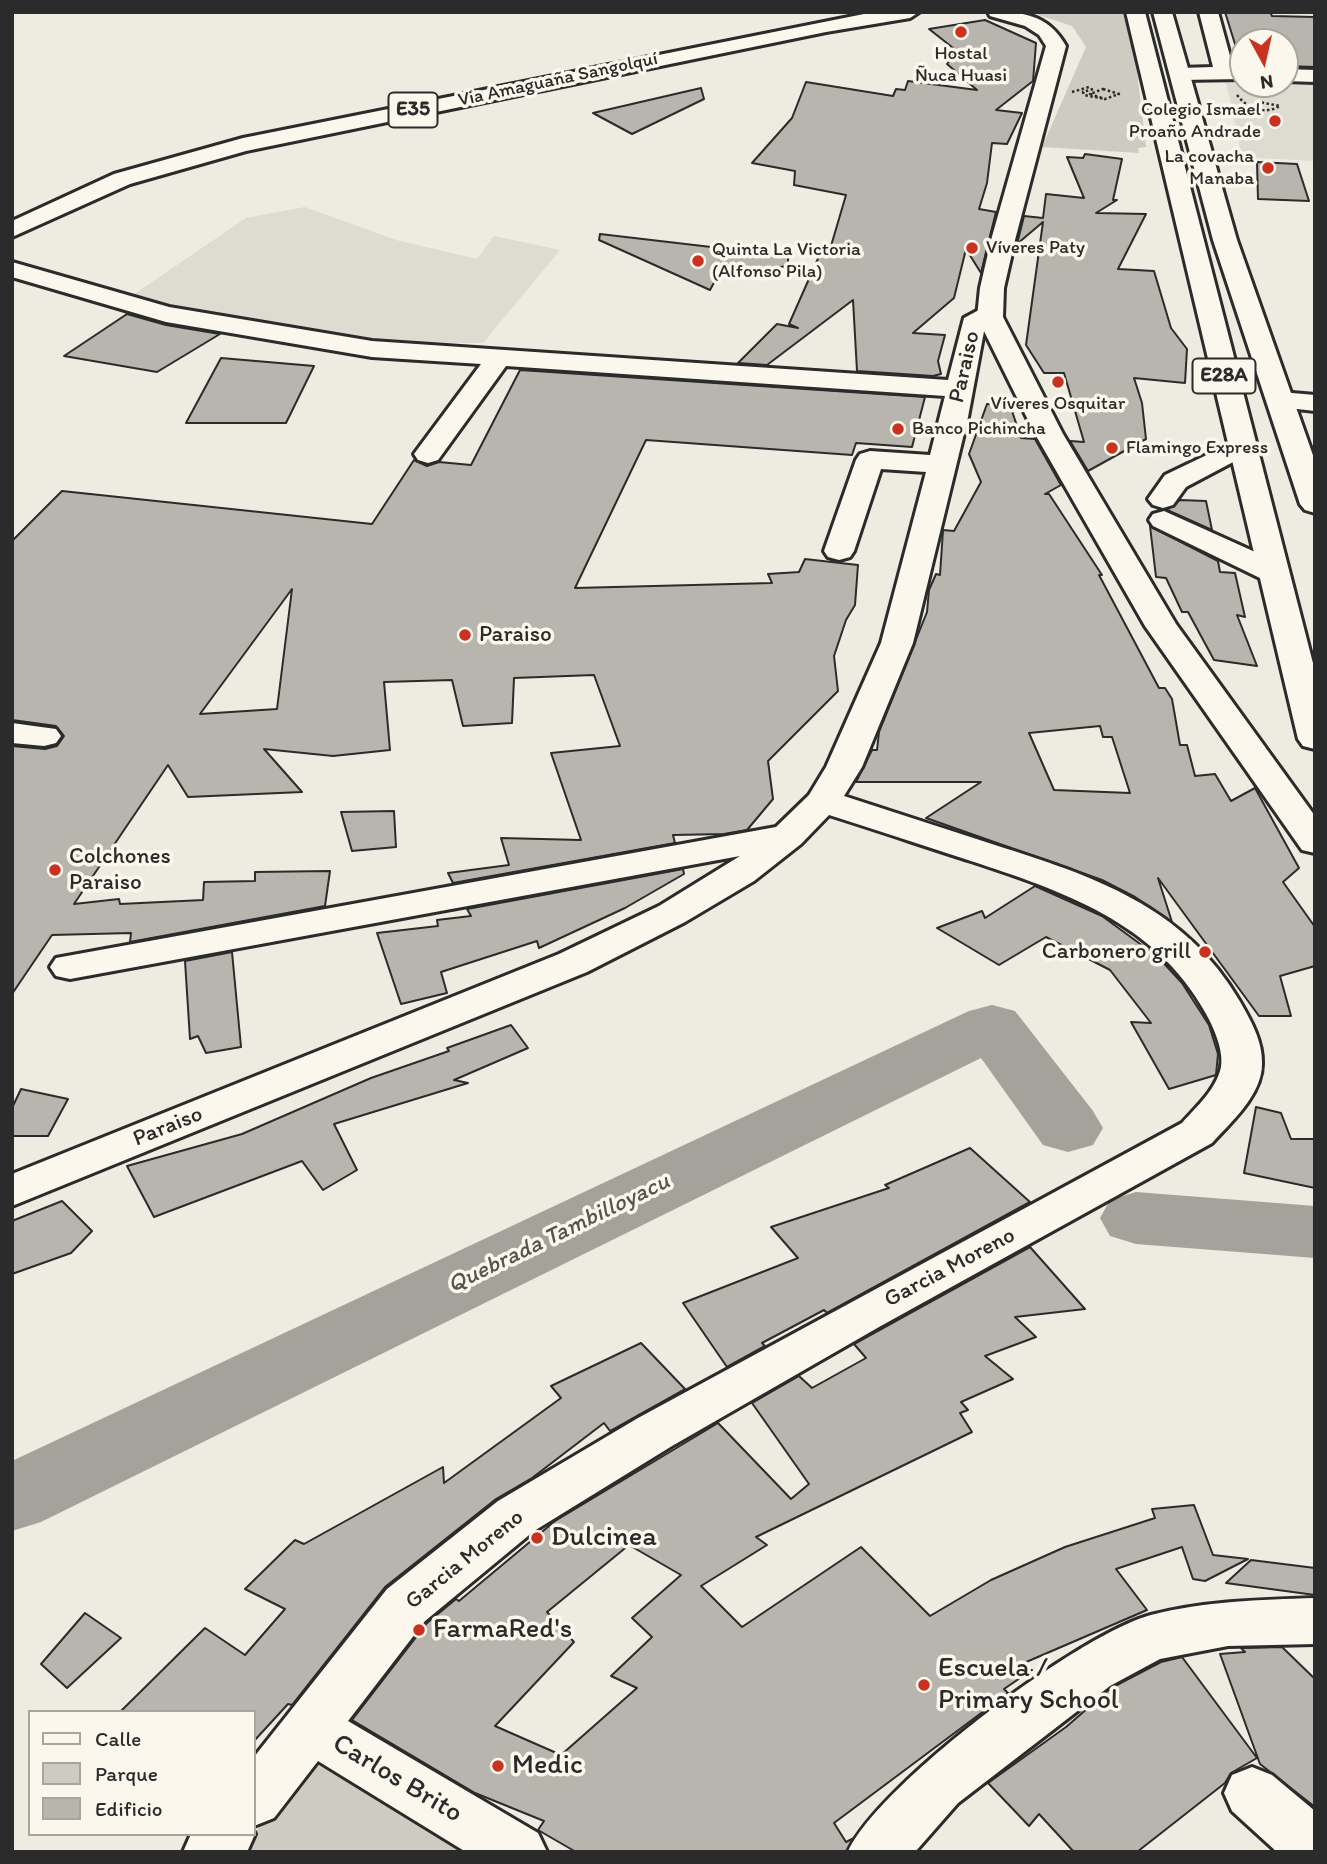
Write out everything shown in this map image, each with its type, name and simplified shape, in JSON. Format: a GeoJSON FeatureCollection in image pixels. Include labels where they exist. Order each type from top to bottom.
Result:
{"type":"FeatureCollection","features":[{"type":"Feature","properties":{"kind":"main road","name":"Via Amaguaña Sangolquí"},"geometry":{"type":"LineString","coordinates":[[12,229],[122,179],[243,145],[825,26],[910,12]]}},
{"type":"Feature","properties":{"kind":"main road","name":"Paraiso"},"geometry":{"type":"LineString","coordinates":[[997,12],[1035,22],[1046,29],[1056,46],[1003,240],[992,288],[990,317],[1049,434],[1161,626],[1315,842]]}},
{"type":"Feature","properties":{"kind":"main road","name":"E28A"},"geometry":{"type":"LineString","coordinates":[[1135,12],[1315,740]]}},
{"type":"Feature","properties":{"kind":"main road","name":"E28A"},"geometry":{"type":"LineString","coordinates":[[1162,12],[1225,240],[1281,400],[1304,442],[1315,504]]}},
{"type":"Feature","properties":{"kind":"main road"},"geometry":{"type":"LineString","coordinates":[[1208,12],[1229,61]]}},
{"type":"Feature","properties":{"kind":"main road"},"geometry":{"type":"LineString","coordinates":[[825,26],[874,13]]}},
{"type":"Feature","properties":{"kind":"main road"},"geometry":{"type":"LineString","coordinates":[[1183,83],[1229,74]]}},
{"type":"Feature","properties":{"kind":"main road"},"geometry":{"type":"LineString","coordinates":[[12,269],[166,314],[372,349],[958,389]]}},
{"type":"Feature","properties":{"kind":"main road","name":"Paraiso"},"geometry":{"type":"LineString","coordinates":[[12,1191],[573,963],[672,914],[741,873],[788,836],[823,801],[844,767],[897,643],[942,464],[973,323],[979,318],[990,317]]}},
{"type":"Feature","properties":{"kind":"main road"},"geometry":{"type":"LineString","coordinates":[[428,454],[498,359]]}},
{"type":"Feature","properties":{"kind":"main road"},"geometry":{"type":"LineString","coordinates":[[1281,400],[1315,403]]}},
{"type":"Feature","properties":{"kind":"main road"},"geometry":{"type":"LineString","coordinates":[[1241,446],[1175,481],[1163,510],[1273,572]]}},
{"type":"Feature","properties":{"kind":"main road"},"geometry":{"type":"LineString","coordinates":[[839,551],[870,460],[942,464]]}},
{"type":"Feature","properties":{"kind":"main road","name":"Garcia Moreno"},"geometry":{"type":"LineString","coordinates":[[256,1798],[406,1605],[516,1516],[655,1432],[863,1315],[1134,1170],[1197,1133],[1230,1096],[1242,1065],[1235,1029],[1214,992],[1187,958],[1154,928],[1111,900],[1061,878],[823,801]]}},
{"type":"Feature","properties":{"kind":"main road"},"geometry":{"type":"LineString","coordinates":[[70,967],[788,836]]}},
{"type":"Feature","properties":{"kind":"main road"},"geometry":{"type":"LineString","coordinates":[[877,1852],[938,1785],[1091,1669],[1150,1638],[1228,1623],[1315,1621]]}},
{"type":"Feature","properties":{"kind":"main road","name":"Carlos Brito"},"geometry":{"type":"LineString","coordinates":[[312,1728],[518,1852]]}},
{"type":"Feature","properties":{"kind":"main road"},"geometry":{"type":"LineString","coordinates":[[1252,1793],[1315,1848]]}},
{"type":"Feature","properties":{"kind":"main road"},"geometry":{"type":"LineString","coordinates":[[212,1852],[224,1836]]}},
{"type":"Feature","properties":{"kind":"path"},"geometry":{"type":"LineString","coordinates":[[1183,83],[1237,95],[1243,104],[1259,110],[1272,111],[1280,106],[1259,102]]}},
{"type":"Feature","properties":{"kind":"path"},"geometry":{"type":"LineString","coordinates":[[1093,89],[1083,92],[1084,95],[1090,97],[1106,99],[1119,94],[1103,89],[1090,94],[1105,99]]}},
{"type":"Feature","properties":{"kind":"shaded area","name":"Colegio Ismael Proaño Andrade"},"geometry":{"type":"Polygon","coordinates":[[[1225,77],[1229,77],[1229,96],[1225,77]]]}},
{"type":"Feature","properties":{"kind":"shaded area","name":"Colegio Ismael Proaño Andrade"},"geometry":{"type":"Polygon","coordinates":[[[1299,79],[1315,80],[1315,161],[1242,157],[1229,98],[1299,98],[1299,79]]]}},
{"type":"Feature","properties":{"kind":"shaded area"},"geometry":{"type":"Polygon","coordinates":[[[305,207],[396,240],[477,259],[494,236],[560,250],[483,343],[373,342],[266,326],[127,299],[246,218],[305,207]]]}},
{"type":"Feature","properties":{"kind":"green space"},"geometry":{"type":"Polygon","coordinates":[[[1030,12],[1130,12],[1146,147],[1138,148],[1139,153],[1042,147],[1086,47],[1072,26],[1030,12]]]}},
{"type":"Feature","properties":{"kind":"green space"},"geometry":{"type":"Polygon","coordinates":[[[310,1761],[475,1852],[240,1852],[252,1836],[256,1836],[256,1831],[310,1761]]]}},
{"type":"Feature","properties":{"kind":"building"},"geometry":{"type":"Polygon","coordinates":[[[1225,12],[1270,12],[1272,16],[1315,17],[1315,67],[1299,66],[1299,28],[1230,28],[1225,12]]]}},
{"type":"Feature","properties":{"kind":"building"},"geometry":{"type":"Polygon","coordinates":[[[985,20],[1036,43],[1033,81],[996,110],[1022,113],[1007,144],[992,143],[987,183],[979,209],[996,212],[981,273],[966,249],[954,298],[913,333],[945,335],[938,361],[941,374],[933,376],[857,371],[853,300],[767,365],[738,363],[777,324],[798,328],[789,324],[824,245],[831,246],[846,195],[794,185],[795,171],[752,163],[792,118],[806,82],[893,96],[896,89],[905,90],[908,81],[977,90],[947,64],[957,51],[929,29],[985,20]]]}},
{"type":"Feature","properties":{"kind":"building"},"geometry":{"type":"Polygon","coordinates":[[[701,88],[704,99],[632,134],[593,113],[701,88]]]}},
{"type":"Feature","properties":{"kind":"building"},"geometry":{"type":"Polygon","coordinates":[[[1085,154],[1122,159],[1113,200],[1117,200],[1096,213],[1146,214],[1118,269],[1154,271],[1171,328],[1187,349],[1185,383],[1134,378],[1142,403],[1146,439],[1088,471],[1070,441],[1084,442],[1064,373],[1044,373],[1026,345],[1043,222],[1017,244],[1024,216],[1043,218],[1046,194],[1084,198],[1067,157],[1083,158],[1085,154]]]}},
{"type":"Feature","properties":{"kind":"building"},"geometry":{"type":"Polygon","coordinates":[[[1257,162],[1297,164],[1309,201],[1258,199],[1257,162]]]}},
{"type":"Feature","properties":{"kind":"building","name":"Quinta La Victoria (Alfonso Pila)"},"geometry":{"type":"Polygon","coordinates":[[[600,234],[788,256],[788,266],[718,275],[710,290],[599,240],[600,234]]]}},
{"type":"Feature","properties":{"kind":"building"},"geometry":{"type":"Polygon","coordinates":[[[127,314],[166,325],[220,334],[157,372],[64,356],[127,314]]]}},
{"type":"Feature","properties":{"kind":"building"},"geometry":{"type":"Polygon","coordinates":[[[221,358],[314,366],[286,423],[186,423],[221,358]]]}},
{"type":"Feature","properties":{"kind":"building"},"geometry":{"type":"Polygon","coordinates":[[[520,370],[925,397],[912,447],[856,443],[852,455],[646,440],[575,588],[772,583],[768,574],[799,572],[805,559],[858,565],[855,605],[846,620],[834,656],[838,691],[768,761],[773,799],[747,830],[724,834],[673,835],[675,843],[453,883],[448,873],[509,865],[501,838],[581,840],[551,753],[620,746],[594,675],[514,678],[512,723],[463,726],[452,680],[384,682],[390,750],[333,756],[264,749],[302,792],[188,797],[168,765],[74,904],[119,899],[120,904],[203,900],[204,882],[255,881],[255,872],[330,871],[325,906],[130,942],[131,933],[52,935],[12,994],[12,746],[45,749],[57,746],[64,736],[56,726],[12,720],[12,541],[62,491],[372,524],[414,460],[427,466],[439,462],[471,465],[520,370]],[[292,589],[200,714],[277,709],[292,589]]]}},
{"type":"Feature","properties":{"kind":"building"},"geometry":{"type":"Polygon","coordinates":[[[987,404],[1010,405],[1021,438],[1035,439],[1061,485],[1045,494],[1049,494],[1102,575],[1099,575],[1159,688],[1165,688],[1172,699],[1180,745],[1187,745],[1195,776],[1215,774],[1231,801],[1255,788],[1299,868],[1283,882],[1315,927],[1315,966],[1280,976],[1291,1016],[1259,1016],[1158,878],[1172,922],[1135,897],[1102,880],[926,818],[981,782],[856,782],[872,750],[877,750],[879,732],[927,612],[929,590],[936,574],[940,575],[943,530],[954,531],[981,482],[969,454],[987,404]],[[1100,726],[1029,733],[1054,790],[1130,793],[1112,737],[1103,737],[1100,726]]]}},
{"type":"Feature","properties":{"kind":"building"},"geometry":{"type":"Polygon","coordinates":[[[1180,500],[1206,501],[1212,530],[1167,510],[1180,500]]]}},
{"type":"Feature","properties":{"kind":"building"},"geometry":{"type":"Polygon","coordinates":[[[1150,526],[1218,561],[1220,572],[1235,573],[1245,617],[1237,615],[1257,666],[1214,660],[1188,612],[1182,612],[1166,578],[1156,577],[1150,526]]]}},
{"type":"Feature","properties":{"kind":"building"},"geometry":{"type":"Polygon","coordinates":[[[394,811],[396,847],[352,851],[341,812],[394,811]]]}},
{"type":"Feature","properties":{"kind":"building"},"geometry":{"type":"Polygon","coordinates":[[[683,869],[684,874],[625,908],[539,948],[537,941],[441,972],[447,993],[401,1004],[377,933],[438,926],[437,920],[471,916],[467,909],[683,869]]]}},
{"type":"Feature","properties":{"kind":"building"},"geometry":{"type":"Polygon","coordinates":[[[1035,886],[1102,916],[1158,957],[1182,983],[1209,1025],[1218,1054],[1216,1075],[1169,1089],[1131,1022],[1151,1023],[1110,970],[1046,937],[999,965],[937,928],[982,911],[985,918],[1035,886]]]}},
{"type":"Feature","properties":{"kind":"building"},"geometry":{"type":"Polygon","coordinates":[[[232,952],[241,1047],[206,1053],[198,1036],[190,1039],[185,961],[232,952]]]}},
{"type":"Feature","properties":{"kind":"building"},"geometry":{"type":"Polygon","coordinates":[[[511,1025],[528,1048],[454,1080],[468,1083],[334,1124],[357,1170],[323,1190],[302,1161],[154,1217],[127,1166],[242,1134],[371,1078],[449,1051],[447,1048],[511,1025]]]}},
{"type":"Feature","properties":{"kind":"building"},"geometry":{"type":"Polygon","coordinates":[[[21,1089],[68,1099],[48,1136],[12,1136],[12,1108],[21,1089]]]}},
{"type":"Feature","properties":{"kind":"building"},"geometry":{"type":"Polygon","coordinates":[[[1256,1107],[1281,1113],[1291,1139],[1315,1139],[1315,1188],[1244,1173],[1256,1107]]]}},
{"type":"Feature","properties":{"kind":"building"},"geometry":{"type":"Polygon","coordinates":[[[970,1148],[1030,1202],[827,1313],[824,1310],[762,1343],[765,1346],[727,1367],[683,1303],[798,1258],[771,1227],[889,1188],[885,1185],[970,1148]]]}},
{"type":"Feature","properties":{"kind":"building"},"geometry":{"type":"Polygon","coordinates":[[[62,1201],[92,1231],[71,1253],[12,1274],[12,1221],[62,1201]]]}},
{"type":"Feature","properties":{"kind":"building"},"geometry":{"type":"Polygon","coordinates":[[[1030,1247],[1085,1309],[1015,1317],[1036,1337],[985,1356],[1013,1379],[961,1402],[968,1410],[960,1413],[972,1432],[756,1537],[767,1545],[701,1586],[742,1627],[861,1547],[930,1616],[991,1580],[1065,1547],[1155,1518],[1152,1509],[1194,1505],[1213,1555],[1248,1559],[1205,1581],[1193,1579],[1182,1547],[1116,1569],[1147,1610],[1003,1672],[1032,1670],[1004,1689],[1008,1693],[834,1823],[846,1842],[854,1838],[846,1852],[576,1852],[538,1830],[544,1821],[475,1793],[352,1720],[427,1623],[456,1599],[459,1601],[555,1521],[718,1423],[791,1499],[809,1484],[752,1403],[799,1376],[812,1388],[866,1358],[854,1344],[1030,1247]],[[629,1545],[547,1612],[574,1642],[495,1726],[561,1755],[637,1688],[611,1676],[652,1637],[632,1618],[681,1575],[629,1545]]]}},
{"type":"Feature","properties":{"kind":"building"},"geometry":{"type":"Polygon","coordinates":[[[641,1343],[685,1389],[610,1431],[604,1423],[532,1478],[496,1499],[385,1587],[292,1705],[288,1704],[256,1739],[256,1710],[122,1710],[205,1628],[245,1655],[285,1609],[245,1589],[295,1540],[304,1544],[443,1467],[444,1483],[561,1398],[551,1386],[641,1343]]]}},
{"type":"Feature","properties":{"kind":"building"},"geometry":{"type":"Polygon","coordinates":[[[1251,1560],[1315,1568],[1315,1595],[1226,1583],[1251,1560]]]}},
{"type":"Feature","properties":{"kind":"building"},"geometry":{"type":"Polygon","coordinates":[[[85,1613],[121,1638],[67,1688],[41,1664],[85,1613]]]}},
{"type":"Feature","properties":{"kind":"building"},"geometry":{"type":"Polygon","coordinates":[[[1282,1647],[1315,1679],[1315,1807],[1260,1764],[1220,1654],[1245,1652],[1241,1648],[1282,1647]]]}},
{"type":"Feature","properties":{"kind":"building"},"geometry":{"type":"Polygon","coordinates":[[[1182,1657],[1257,1758],[1231,1773],[1225,1783],[1137,1852],[1074,1852],[1039,1814],[1029,1826],[988,1783],[1066,1727],[1111,1688],[1161,1662],[1182,1657]]]}},
{"type":"Feature","properties":{"kind":"waterway","name":"Quebrada Tambilloyacu"},"geometry":{"type":"LineString","coordinates":[[12,1498],[992,1026],[1068,1128]]}},
{"type":"Feature","properties":{"kind":"waterway","name":"Quebrada Tambilloyacu"},"geometry":{"type":"LineString","coordinates":[[1136,1218],[1315,1232]]}},
{"type":"Feature","properties":{"kind":"place","name":"Hostal Ñuca Huasi"},"geometry":{"type":"Point","coordinates":[961,32]}},
{"type":"Feature","properties":{"kind":"place","name":"Colegio Ismael Proaño Andrade"},"geometry":{"type":"Point","coordinates":[1275,121]}},
{"type":"Feature","properties":{"kind":"place","name":"La covacha Manaba"},"geometry":{"type":"Point","coordinates":[1268,168]}},
{"type":"Feature","properties":{"kind":"place","name":"Víveres Paty"},"geometry":{"type":"Point","coordinates":[972,248]}},
{"type":"Feature","properties":{"kind":"place","name":"Quinta La Victoria (Alfonso Pila)"},"geometry":{"type":"Point","coordinates":[698,261]}},
{"type":"Feature","properties":{"kind":"place","name":"Víveres Osquitar"},"geometry":{"type":"Point","coordinates":[1058,382]}},
{"type":"Feature","properties":{"kind":"place","name":"Banco Pichincha"},"geometry":{"type":"Point","coordinates":[898,429]}},
{"type":"Feature","properties":{"kind":"place","name":"Flamingo Express"},"geometry":{"type":"Point","coordinates":[1112,448]}},
{"type":"Feature","properties":{"kind":"place","name":"Paraiso"},"geometry":{"type":"Point","coordinates":[465,635]}},
{"type":"Feature","properties":{"kind":"place","name":"Colchones Paraiso"},"geometry":{"type":"Point","coordinates":[55,870]}},
{"type":"Feature","properties":{"kind":"place","name":"Carbonero grill"},"geometry":{"type":"Point","coordinates":[1205,952]}},
{"type":"Feature","properties":{"kind":"place","name":"Dulcinea"},"geometry":{"type":"Point","coordinates":[537,1538]}},
{"type":"Feature","properties":{"kind":"place","name":"FarmaRed's"},"geometry":{"type":"Point","coordinates":[419,1630]}},
{"type":"Feature","properties":{"kind":"place","name":"Escuela / Primary School"},"geometry":{"type":"Point","coordinates":[924,1685]}},
{"type":"Feature","properties":{"kind":"place","name":"Medic"},"geometry":{"type":"Point","coordinates":[498,1766]}}]}
